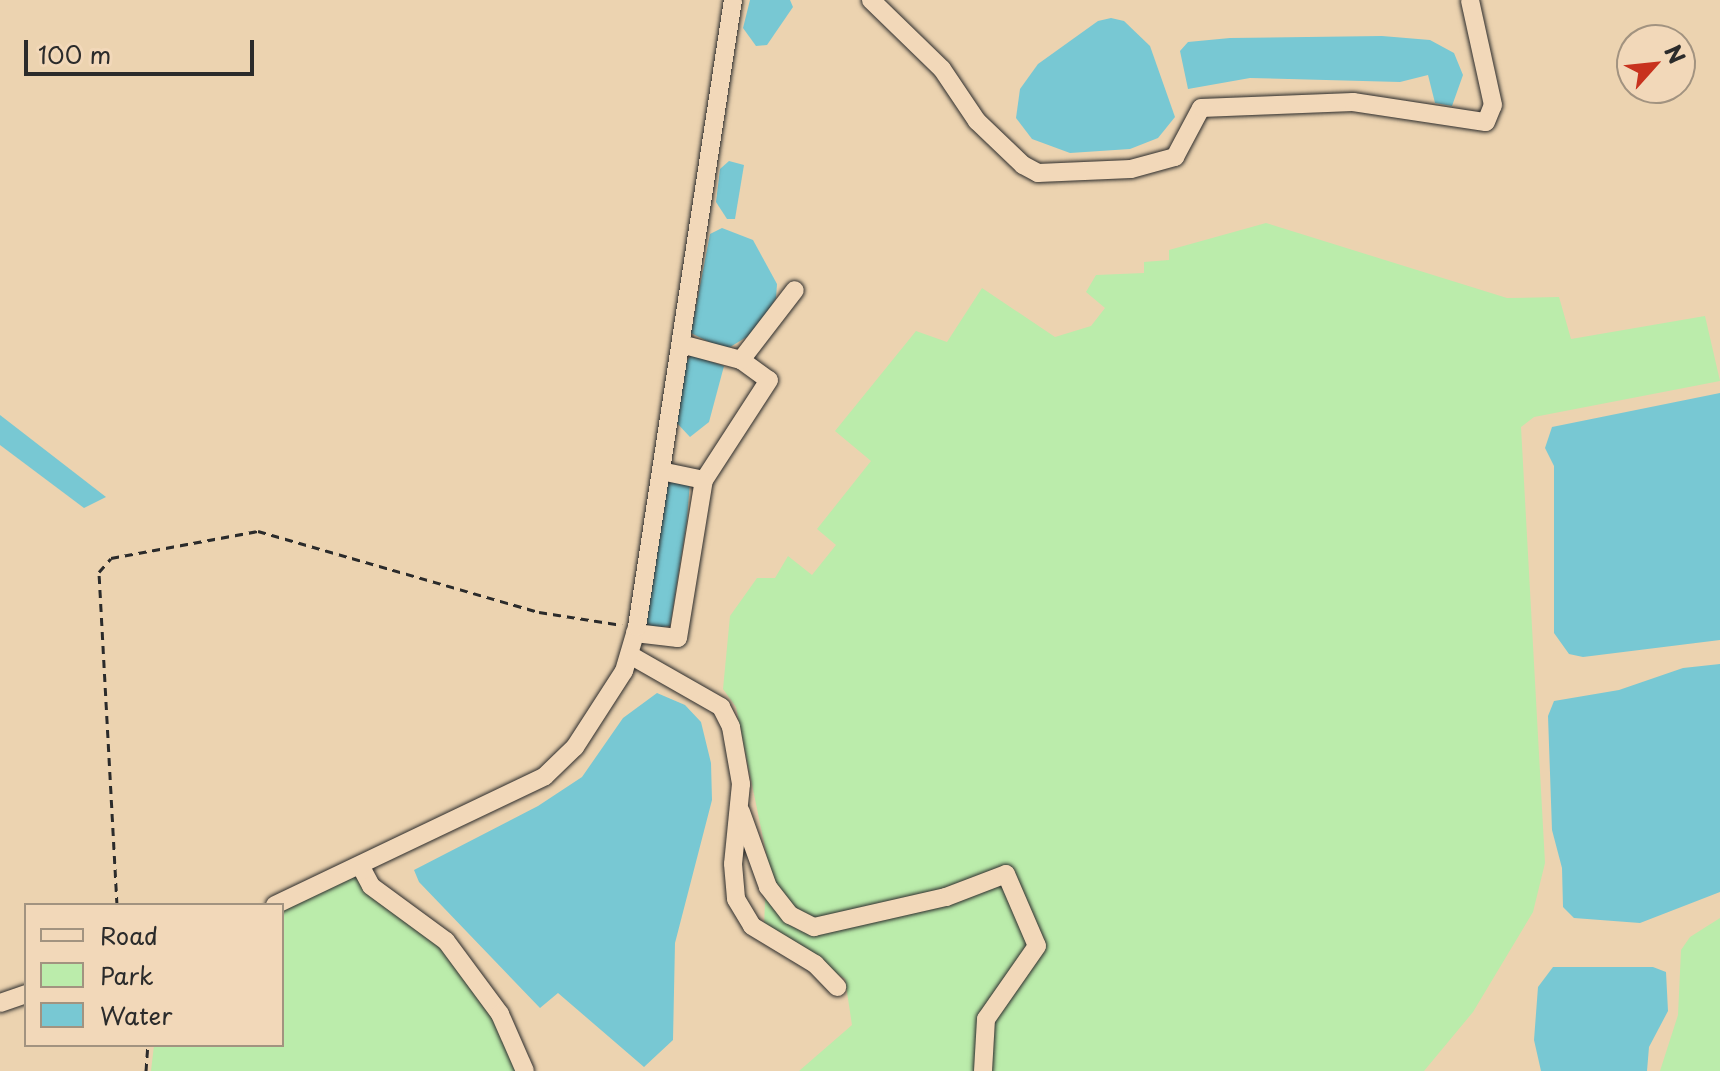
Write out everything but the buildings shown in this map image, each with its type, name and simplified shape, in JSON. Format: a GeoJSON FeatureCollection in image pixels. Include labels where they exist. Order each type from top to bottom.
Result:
{"type":"FeatureCollection","features":[{"type":"Feature","properties":{"kind":"street"},"geometry":{"type":"LineString","coordinates":[[280,903],[361,867],[545,776],[585,733],[630,655],[733,0]]}},
{"type":"Feature","properties":{"kind":"street"},"geometry":{"type":"LineString","coordinates":[[871,0],[942,69],[977,121],[1023,165],[1038,173],[1131,169],[1175,157],[1201,108],[1353,102],[1486,122],[1493,105],[1470,0]]}},
{"type":"Feature","properties":{"kind":"street"},"geometry":{"type":"LineString","coordinates":[[741,360],[795,290]]}},
{"type":"Feature","properties":{"kind":"street"},"geometry":{"type":"LineString","coordinates":[[636,630],[678,638],[704,480],[769,380],[741,360],[681,344]]}},
{"type":"Feature","properties":{"kind":"street"},"geometry":{"type":"LineString","coordinates":[[661,471],[704,480]]}},
{"type":"Feature","properties":{"kind":"street"},"geometry":{"type":"LineString","coordinates":[[630,655],[721,707],[736,756],[741,812],[733,886],[744,915],[752,926],[815,964],[837,987]]}},
{"type":"Feature","properties":{"kind":"street"},"geometry":{"type":"LineString","coordinates":[[741,812],[768,887],[790,915],[814,927],[946,897],[1006,874],[1037,946],[986,1019],[983,1071]]}},
{"type":"Feature","properties":{"kind":"street"},"geometry":{"type":"LineString","coordinates":[[361,867],[371,886],[446,941],[500,1014],[525,1071]]}},
{"type":"Feature","properties":{"kind":"street"},"geometry":{"type":"LineString","coordinates":[[0,1003],[24,995]]}},
{"type":"Feature","properties":{"kind":"path"},"geometry":{"type":"LineString","coordinates":[[117,903],[99,572],[118,553],[258,531],[326,547],[539,612],[636,630]]}},
{"type":"Feature","properties":{"kind":"path"},"geometry":{"type":"LineString","coordinates":[[146,1071],[148,1047]]}},
{"type":"Feature","properties":{"kind":"green space"},"geometry":{"type":"Polygon","coordinates":[[[1266,223],[1507,298],[1559,297],[1571,339],[1705,316],[1720,381],[1534,417],[1521,427],[1545,863],[1533,912],[1473,1012],[1424,1071],[799,1071],[852,1025],[845,979],[764,926],[767,857],[736,707],[723,689],[730,616],[757,578],[775,578],[788,556],[812,575],[836,545],[817,529],[871,461],[835,431],[916,331],[947,342],[982,288],[1055,337],[1091,326],[1105,308],[1086,292],[1096,275],[1144,273],[1144,262],[1169,260],[1169,250],[1266,223]]]}},
{"type":"Feature","properties":{"kind":"green space"},"geometry":{"type":"Polygon","coordinates":[[[357,874],[430,933],[504,1035],[518,1071],[151,1071],[154,1047],[284,1047],[284,908],[357,874]]]}},
{"type":"Feature","properties":{"kind":"green space"},"geometry":{"type":"Polygon","coordinates":[[[1720,918],[1720,1071],[1660,1071],[1678,1015],[1681,950],[1690,937],[1720,918]]]}},
{"type":"Feature","properties":{"kind":"water"},"geometry":{"type":"Polygon","coordinates":[[[750,0],[790,0],[793,7],[767,45],[756,46],[743,28],[750,0]]]}},
{"type":"Feature","properties":{"kind":"water"},"geometry":{"type":"Polygon","coordinates":[[[1111,18],[1124,21],[1150,46],[1175,117],[1158,138],[1130,149],[1070,153],[1032,139],[1016,118],[1020,89],[1038,64],[1098,21],[1111,18]]]}},
{"type":"Feature","properties":{"kind":"water"},"geometry":{"type":"Polygon","coordinates":[[[1382,36],[1430,40],[1454,53],[1463,75],[1452,106],[1435,103],[1428,75],[1400,82],[1250,78],[1188,89],[1180,51],[1188,42],[1230,38],[1382,36]]]}},
{"type":"Feature","properties":{"kind":"water"},"geometry":{"type":"Polygon","coordinates":[[[729,161],[744,165],[735,219],[727,219],[716,202],[720,169],[729,161]]]}},
{"type":"Feature","properties":{"kind":"water"},"geometry":{"type":"Polygon","coordinates":[[[722,228],[753,240],[777,284],[776,298],[755,332],[725,350],[691,333],[710,234],[722,228]]]}},
{"type":"Feature","properties":{"kind":"water"},"geometry":{"type":"Polygon","coordinates":[[[691,355],[724,366],[709,422],[690,437],[675,421],[683,366],[691,355]]]}},
{"type":"Feature","properties":{"kind":"water"},"geometry":{"type":"Polygon","coordinates":[[[1720,393],[1720,640],[1583,657],[1569,654],[1554,633],[1554,466],[1545,448],[1552,427],[1720,393]]]}},
{"type":"Feature","properties":{"kind":"water"},"geometry":{"type":"Polygon","coordinates":[[[0,415],[106,497],[84,508],[0,445],[0,415]]]}},
{"type":"Feature","properties":{"kind":"water"},"geometry":{"type":"Polygon","coordinates":[[[666,481],[690,482],[687,520],[670,626],[645,629],[666,481]]]}},
{"type":"Feature","properties":{"kind":"water"},"geometry":{"type":"Polygon","coordinates":[[[1720,664],[1720,892],[1640,923],[1574,918],[1563,907],[1562,868],[1552,830],[1548,716],[1554,701],[1619,690],[1683,668],[1720,664]]]}},
{"type":"Feature","properties":{"kind":"water"},"geometry":{"type":"Polygon","coordinates":[[[657,693],[685,705],[701,722],[711,763],[712,800],[675,943],[673,1040],[644,1067],[558,993],[540,1008],[419,882],[414,870],[538,806],[582,777],[623,718],[657,693]]]}},
{"type":"Feature","properties":{"kind":"water"},"geometry":{"type":"Polygon","coordinates":[[[1553,967],[1653,967],[1666,972],[1668,1011],[1649,1047],[1647,1071],[1541,1071],[1534,1040],[1538,987],[1553,967]]]}}]}
